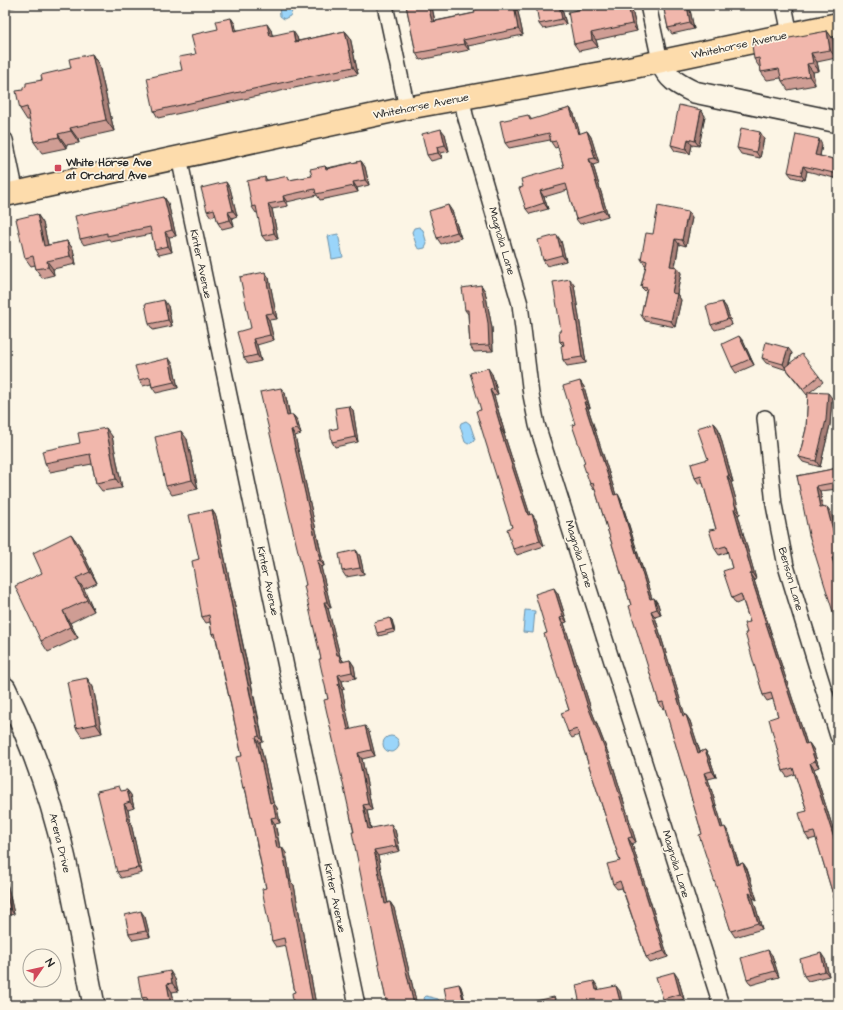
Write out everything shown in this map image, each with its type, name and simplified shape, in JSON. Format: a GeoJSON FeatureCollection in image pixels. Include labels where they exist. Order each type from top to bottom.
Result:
{"type":"FeatureCollection","features":[{"type":"Feature","properties":{"kind":"main road","name":"Whitehorse Avenue"},"geometry":{"type":"LineString","coordinates":[[10,194],[407,108],[660,61],[838,24]]}},
{"type":"Feature","properties":{"kind":"main road"},"geometry":{"type":"LineString","coordinates":[[660,61],[666,74],[678,84],[694,92],[838,122]]}},
{"type":"Feature","properties":{"kind":"main road","name":"Arena Drive"},"geometry":{"type":"LineString","coordinates":[[5,688],[32,748],[50,803],[65,859],[94,1005]]}},
{"type":"Feature","properties":{"kind":"street"},"geometry":{"type":"LineString","coordinates":[[386,5],[407,108]]}},
{"type":"Feature","properties":{"kind":"street"},"geometry":{"type":"LineString","coordinates":[[648,5],[660,61]]}},
{"type":"Feature","properties":{"kind":"street"},"geometry":{"type":"LineString","coordinates":[[784,5],[790,34]]}},
{"type":"Feature","properties":{"kind":"street","name":"Magnolia Lane"},"geometry":{"type":"LineString","coordinates":[[462,98],[464,115],[520,304],[531,395],[537,425],[721,1005]]}},
{"type":"Feature","properties":{"kind":"street"},"geometry":{"type":"LineString","coordinates":[[5,140],[10,194]]}},
{"type":"Feature","properties":{"kind":"street","name":"Kinter Avenue"},"geometry":{"type":"LineString","coordinates":[[179,157],[357,1005]]}},
{"type":"Feature","properties":{"kind":"street","name":"Benson Lane"},"geometry":{"type":"LineString","coordinates":[[765,418],[775,516],[786,566],[838,736]]}},
{"type":"Feature","properties":{"kind":"water"},"geometry":{"type":"Polygon","coordinates":[[[279,5],[292,5],[293,9],[290,16],[284,19],[280,16],[279,5]]]}},
{"type":"Feature","properties":{"kind":"water"},"geometry":{"type":"Polygon","coordinates":[[[419,227],[423,230],[427,244],[425,248],[420,249],[417,247],[412,232],[414,228],[419,227]]]}},
{"type":"Feature","properties":{"kind":"water"},"geometry":{"type":"Polygon","coordinates":[[[338,234],[343,257],[332,259],[328,236],[338,234]]]}},
{"type":"Feature","properties":{"kind":"water"},"geometry":{"type":"Polygon","coordinates":[[[466,421],[470,424],[475,439],[473,442],[468,444],[465,442],[460,426],[461,423],[466,421]]]}},
{"type":"Feature","properties":{"kind":"water"},"geometry":{"type":"Polygon","coordinates":[[[525,610],[535,611],[533,633],[523,632],[525,610]]]}},
{"type":"Feature","properties":{"kind":"water"},"geometry":{"type":"Polygon","coordinates":[[[391,736],[398,741],[399,744],[394,751],[391,752],[384,747],[383,744],[388,737],[391,736]]]}},
{"type":"Feature","properties":{"kind":"water"},"geometry":{"type":"Polygon","coordinates":[[[426,996],[438,999],[442,1005],[426,1005],[424,998],[426,996]]]}},
{"type":"Feature","properties":{"kind":"building"},"geometry":{"type":"Polygon","coordinates":[[[406,5],[428,5],[432,22],[475,13],[474,10],[481,8],[481,5],[493,5],[494,9],[514,5],[518,29],[463,40],[464,44],[416,53],[406,5]]]}},
{"type":"Feature","properties":{"kind":"building"},"geometry":{"type":"Polygon","coordinates":[[[536,5],[559,5],[562,19],[539,24],[536,5]]]}},
{"type":"Feature","properties":{"kind":"building"},"geometry":{"type":"Polygon","coordinates":[[[580,5],[597,5],[598,9],[615,5],[628,5],[632,24],[591,33],[592,40],[574,44],[568,12],[581,9],[580,5]]]}},
{"type":"Feature","properties":{"kind":"building"},"geometry":{"type":"Polygon","coordinates":[[[663,5],[687,5],[690,23],[668,28],[663,5]]]}},
{"type":"Feature","properties":{"kind":"building"},"geometry":{"type":"Polygon","coordinates":[[[231,18],[234,31],[267,24],[270,36],[293,31],[295,42],[345,31],[353,67],[154,111],[147,78],[182,70],[179,57],[196,54],[191,35],[218,29],[216,21],[231,18]]]}},
{"type":"Feature","properties":{"kind":"building"},"geometry":{"type":"Polygon","coordinates":[[[827,31],[830,50],[811,53],[813,63],[807,64],[809,76],[782,81],[779,69],[761,72],[759,58],[754,59],[752,45],[827,31]]]}},
{"type":"Feature","properties":{"kind":"building"},"geometry":{"type":"Polygon","coordinates":[[[92,54],[106,120],[70,128],[71,131],[58,134],[59,137],[34,142],[27,107],[20,109],[16,91],[23,90],[26,83],[42,80],[41,75],[71,68],[69,59],[92,54]]]}},
{"type":"Feature","properties":{"kind":"building"},"geometry":{"type":"Polygon","coordinates":[[[679,105],[701,110],[695,141],[688,139],[686,149],[671,145],[679,105]]]}},
{"type":"Feature","properties":{"kind":"building"},"geometry":{"type":"Polygon","coordinates":[[[570,108],[578,134],[587,131],[595,158],[589,159],[604,210],[576,219],[566,184],[540,191],[544,203],[526,209],[519,188],[523,187],[521,179],[564,167],[556,141],[551,142],[549,133],[505,143],[500,121],[528,115],[530,120],[570,108]]]}},
{"type":"Feature","properties":{"kind":"building"},"geometry":{"type":"Polygon","coordinates":[[[741,128],[760,132],[756,152],[737,148],[741,128]]]}},
{"type":"Feature","properties":{"kind":"building"},"geometry":{"type":"Polygon","coordinates":[[[441,129],[445,145],[437,147],[438,153],[427,155],[422,134],[441,129]]]}},
{"type":"Feature","properties":{"kind":"building"},"geometry":{"type":"Polygon","coordinates":[[[796,134],[819,139],[815,155],[838,160],[838,174],[803,166],[801,175],[788,172],[796,134]]]}},
{"type":"Feature","properties":{"kind":"building"},"geometry":{"type":"Polygon","coordinates":[[[361,161],[365,180],[353,182],[354,186],[316,194],[315,189],[283,196],[284,201],[268,204],[274,233],[262,236],[256,206],[252,207],[247,181],[265,177],[265,181],[288,176],[289,180],[312,176],[310,169],[325,166],[326,169],[361,161]]]}},
{"type":"Feature","properties":{"kind":"building"},"geometry":{"type":"Polygon","coordinates":[[[226,182],[233,211],[228,212],[230,220],[218,223],[214,209],[207,211],[201,188],[226,182]]]}},
{"type":"Feature","properties":{"kind":"building"},"geometry":{"type":"Polygon","coordinates":[[[164,197],[172,230],[165,232],[168,246],[155,249],[150,227],[107,236],[107,233],[80,239],[75,216],[164,197]]]}},
{"type":"Feature","properties":{"kind":"building"},"geometry":{"type":"Polygon","coordinates":[[[448,205],[457,232],[437,238],[429,211],[448,205]]]}},
{"type":"Feature","properties":{"kind":"building"},"geometry":{"type":"Polygon","coordinates":[[[658,206],[688,212],[682,240],[675,239],[670,266],[677,267],[672,293],[677,294],[671,321],[641,315],[647,288],[641,287],[647,261],[641,259],[646,233],[653,234],[658,206]]]}},
{"type":"Feature","properties":{"kind":"building"},"geometry":{"type":"Polygon","coordinates":[[[37,214],[44,246],[67,241],[70,256],[47,261],[48,267],[36,269],[33,256],[25,258],[16,219],[37,214]]]}},
{"type":"Feature","properties":{"kind":"building"},"geometry":{"type":"Polygon","coordinates":[[[557,235],[562,255],[543,260],[538,240],[557,235]]]}},
{"type":"Feature","properties":{"kind":"building"},"geometry":{"type":"Polygon","coordinates":[[[265,272],[273,313],[265,314],[270,335],[253,339],[257,355],[244,358],[237,332],[251,328],[240,277],[265,272]]]}},
{"type":"Feature","properties":{"kind":"building"},"geometry":{"type":"Polygon","coordinates":[[[570,279],[582,357],[563,360],[561,346],[564,345],[563,341],[560,342],[559,331],[561,331],[553,282],[570,279]]]}},
{"type":"Feature","properties":{"kind":"building"},"geometry":{"type":"Polygon","coordinates":[[[481,285],[488,323],[489,345],[470,346],[468,310],[465,310],[462,288],[481,285]]]}},
{"type":"Feature","properties":{"kind":"building"},"geometry":{"type":"Polygon","coordinates":[[[164,300],[168,320],[149,324],[145,304],[164,300]]]}},
{"type":"Feature","properties":{"kind":"building"},"geometry":{"type":"Polygon","coordinates":[[[722,302],[728,319],[711,325],[706,306],[722,302]]]}},
{"type":"Feature","properties":{"kind":"building"},"geometry":{"type":"Polygon","coordinates":[[[739,336],[750,359],[732,367],[722,344],[739,336]]]}},
{"type":"Feature","properties":{"kind":"building"},"geometry":{"type":"Polygon","coordinates":[[[766,342],[788,348],[783,364],[762,358],[766,342]]]}},
{"type":"Feature","properties":{"kind":"building"},"geometry":{"type":"Polygon","coordinates":[[[802,354],[819,376],[803,389],[785,367],[802,354]]]}},
{"type":"Feature","properties":{"kind":"building"},"geometry":{"type":"Polygon","coordinates":[[[169,358],[174,382],[152,387],[150,377],[139,380],[135,366],[169,358]]]}},
{"type":"Feature","properties":{"kind":"building"},"geometry":{"type":"Polygon","coordinates":[[[488,368],[494,389],[490,390],[501,428],[500,429],[528,515],[532,514],[540,541],[513,549],[507,529],[512,527],[476,411],[481,410],[470,373],[488,368]]]}},
{"type":"Feature","properties":{"kind":"building"},"geometry":{"type":"Polygon","coordinates":[[[580,381],[586,402],[584,402],[614,495],[618,494],[650,599],[654,598],[657,609],[651,611],[683,716],[686,715],[698,753],[705,750],[712,771],[704,773],[721,828],[725,827],[737,865],[743,863],[753,895],[749,893],[758,923],[731,931],[699,835],[702,834],[663,702],[659,703],[629,606],[631,605],[593,483],[590,484],[583,464],[585,463],[572,425],[575,424],[563,386],[580,381]]]}},
{"type":"Feature","properties":{"kind":"building"},"geometry":{"type":"Polygon","coordinates":[[[281,388],[287,416],[293,415],[297,429],[291,430],[320,560],[317,561],[327,602],[324,602],[337,655],[339,655],[341,662],[350,660],[352,672],[338,675],[340,684],[338,684],[348,730],[365,726],[371,750],[358,753],[368,804],[363,805],[368,829],[391,824],[396,846],[374,850],[385,904],[390,902],[414,1005],[387,1005],[352,832],[354,832],[324,700],[328,699],[319,659],[321,659],[304,586],[306,585],[260,392],[281,388]]]}},
{"type":"Feature","properties":{"kind":"building"},"geometry":{"type":"Polygon","coordinates":[[[808,392],[828,393],[826,420],[816,461],[799,457],[806,429],[808,392]]]}},
{"type":"Feature","properties":{"kind":"building"},"geometry":{"type":"Polygon","coordinates":[[[349,406],[355,437],[332,442],[330,430],[338,428],[335,408],[349,406]]]}},
{"type":"Feature","properties":{"kind":"building"},"geometry":{"type":"Polygon","coordinates":[[[714,423],[729,476],[727,476],[736,509],[734,509],[752,573],[750,574],[805,744],[809,743],[815,761],[810,763],[838,851],[838,897],[834,898],[814,832],[805,834],[799,813],[807,811],[793,768],[783,771],[769,719],[778,716],[771,693],[763,695],[745,633],[747,633],[744,623],[750,622],[741,594],[732,598],[723,571],[732,568],[726,546],[715,549],[709,530],[716,529],[701,476],[695,478],[691,464],[708,459],[697,428],[714,423]]]}},
{"type":"Feature","properties":{"kind":"building"},"geometry":{"type":"Polygon","coordinates":[[[106,428],[116,479],[96,483],[90,454],[45,463],[42,451],[80,443],[78,433],[106,428]]]}},
{"type":"Feature","properties":{"kind":"building"},"geometry":{"type":"Polygon","coordinates":[[[181,431],[192,480],[166,486],[155,437],[181,431]]]}},
{"type":"Feature","properties":{"kind":"building"},"geometry":{"type":"Polygon","coordinates":[[[838,468],[838,482],[816,486],[820,508],[827,507],[838,550],[838,556],[832,558],[838,576],[838,628],[809,535],[797,476],[838,468]]]}},
{"type":"Feature","properties":{"kind":"building"},"geometry":{"type":"Polygon","coordinates":[[[212,510],[259,736],[256,737],[270,803],[273,802],[276,817],[271,818],[277,848],[282,847],[313,1005],[285,1005],[284,1002],[293,1001],[292,993],[295,992],[284,938],[272,941],[262,889],[266,888],[245,787],[243,788],[236,757],[242,756],[215,633],[212,634],[209,615],[202,617],[192,561],[199,559],[189,515],[212,510]]]}},
{"type":"Feature","properties":{"kind":"building"},"geometry":{"type":"Polygon","coordinates":[[[71,534],[90,572],[76,578],[87,600],[63,611],[70,627],[41,641],[15,586],[42,573],[33,553],[71,534]]]}},
{"type":"Feature","properties":{"kind":"building"},"geometry":{"type":"Polygon","coordinates":[[[356,550],[360,568],[342,571],[339,554],[356,550]]]}},
{"type":"Feature","properties":{"kind":"building"},"geometry":{"type":"Polygon","coordinates":[[[554,588],[563,617],[560,618],[587,704],[609,760],[632,837],[628,838],[664,951],[646,957],[620,881],[613,884],[607,864],[620,861],[577,729],[568,732],[561,713],[569,710],[544,634],[547,633],[535,594],[554,588]]]}},
{"type":"Feature","properties":{"kind":"building"},"geometry":{"type":"Polygon","coordinates":[[[390,618],[393,629],[377,633],[374,622],[390,618]]]}},
{"type":"Feature","properties":{"kind":"building"},"geometry":{"type":"Polygon","coordinates":[[[87,678],[96,724],[76,728],[67,682],[87,678]]]}},
{"type":"Feature","properties":{"kind":"building"},"geometry":{"type":"Polygon","coordinates":[[[119,786],[121,791],[127,790],[130,802],[124,804],[138,868],[117,872],[97,791],[119,786]]]}},
{"type":"Feature","properties":{"kind":"building"},"geometry":{"type":"Polygon","coordinates":[[[5,886],[10,909],[5,910],[5,886]]]}},
{"type":"Feature","properties":{"kind":"building"},"geometry":{"type":"Polygon","coordinates":[[[141,911],[146,931],[129,934],[125,915],[141,911]]]}},
{"type":"Feature","properties":{"kind":"building"},"geometry":{"type":"Polygon","coordinates":[[[768,950],[775,971],[747,979],[741,958],[768,950]]]}},
{"type":"Feature","properties":{"kind":"building"},"geometry":{"type":"Polygon","coordinates":[[[821,953],[825,971],[804,976],[800,959],[821,953]]]}},
{"type":"Feature","properties":{"kind":"building"},"geometry":{"type":"Polygon","coordinates":[[[170,971],[172,983],[167,984],[171,1005],[148,1005],[147,997],[142,998],[138,977],[170,971]]]}},
{"type":"Feature","properties":{"kind":"building"},"geometry":{"type":"Polygon","coordinates":[[[674,972],[680,994],[663,999],[656,977],[674,972]]]}},
{"type":"Feature","properties":{"kind":"building"},"geometry":{"type":"Polygon","coordinates":[[[594,981],[596,990],[616,986],[621,1005],[580,1005],[576,985],[594,981]]]}},
{"type":"Feature","properties":{"kind":"building"},"geometry":{"type":"Polygon","coordinates":[[[459,984],[463,999],[447,1002],[444,987],[459,984]]]}},
{"type":"Feature","properties":{"kind":"building"},"geometry":{"type":"Polygon","coordinates":[[[554,997],[556,1005],[528,1005],[527,1003],[554,997]]]}},
{"type":"Feature","properties":{"kind":"building"},"geometry":{"type":"Polygon","coordinates":[[[34,1002],[34,1005],[20,1005],[34,1002]]]}},
{"type":"Feature","properties":{"kind":"place","name":"White Horse Ave at Orchard Ave"},"geometry":{"type":"Point","coordinates":[58,168]}}]}
